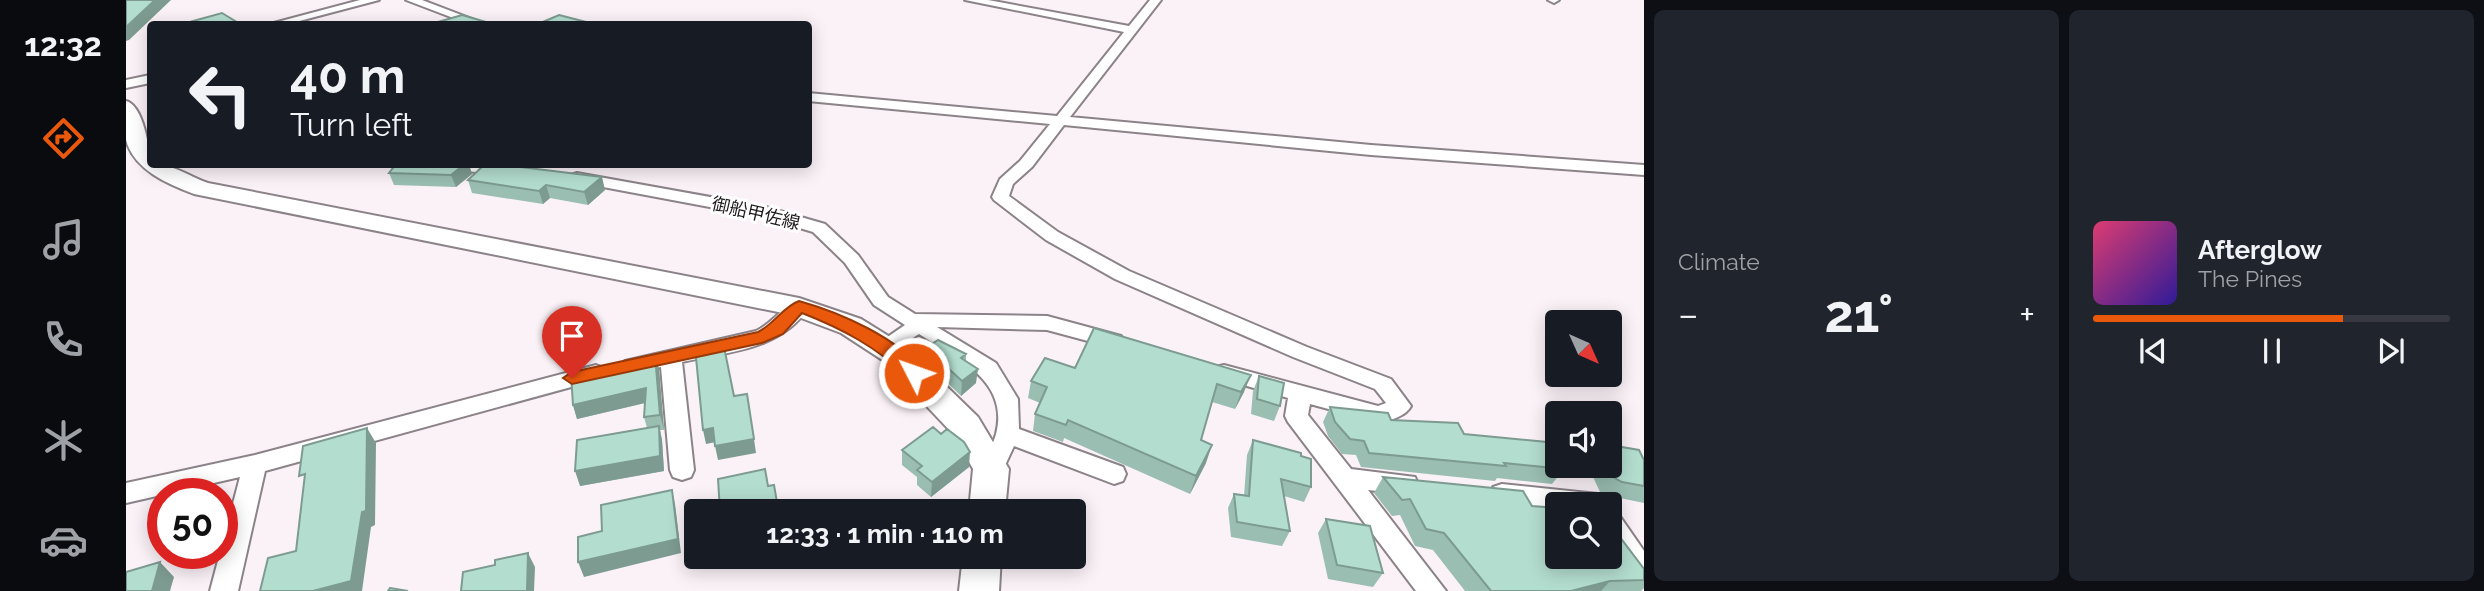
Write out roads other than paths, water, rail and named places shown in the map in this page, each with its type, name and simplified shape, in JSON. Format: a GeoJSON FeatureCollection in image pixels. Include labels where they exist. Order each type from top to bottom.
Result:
{"type":"FeatureCollection","features":[{"type":"Feature","properties":{"kind":"main road"},"geometry":{"type":"LineString","coordinates":[[127,113],[136,139],[147,151]]}},
{"type":"Feature","properties":{"kind":"main road"},"geometry":{"type":"LineString","coordinates":[[165,168],[202,188],[799,307],[851,326],[905,364],[966,426],[991,469]]}},
{"type":"Feature","properties":{"kind":"main road","name":"御船甲佐線"},"geometry":{"type":"LineString","coordinates":[[988,499],[991,469]]}},
{"type":"Feature","properties":{"kind":"main road"},"geometry":{"type":"LineString","coordinates":[[979,591],[981,569]]}},
{"type":"Feature","properties":{"kind":"street"},"geometry":{"type":"LineString","coordinates":[[288,21],[374,0]]}},
{"type":"Feature","properties":{"kind":"street"},"geometry":{"type":"LineString","coordinates":[[411,0],[471,21]]}},
{"type":"Feature","properties":{"kind":"street"},"geometry":{"type":"LineString","coordinates":[[970,0],[1131,30]]}},
{"type":"Feature","properties":{"kind":"street"},"geometry":{"type":"LineString","coordinates":[[1156,0],[1026,164],[1006,182],[1000,197],[1022,215],[1122,275],[1300,352],[1383,384],[1400,406],[1380,415],[1300,396],[1208,368]]}},
{"type":"Feature","properties":{"kind":"street"},"geometry":{"type":"LineString","coordinates":[[126,84],[147,80]]}},
{"type":"Feature","properties":{"kind":"street"},"geometry":{"type":"LineString","coordinates":[[812,97],[1371,150],[1644,170]]}},
{"type":"Feature","properties":{"kind":"street"},"geometry":{"type":"LineString","coordinates":[[486,168],[525,172]]}},
{"type":"Feature","properties":{"kind":"street","name":"御船甲佐線"},"geometry":{"type":"LineString","coordinates":[[560,176],[766,212],[819,228],[852,260],[881,301],[988,368],[1007,399],[1008,434],[991,469]]}},
{"type":"Feature","properties":{"kind":"street"},"geometry":{"type":"LineString","coordinates":[[126,494],[255,464],[572,378],[762,337],[777,330],[799,307]]}},
{"type":"Feature","properties":{"kind":"street"},"geometry":{"type":"LineString","coordinates":[[883,347],[918,322],[1047,323],[1128,344]]}},
{"type":"Feature","properties":{"kind":"street"},"geometry":{"type":"LineString","coordinates":[[671,358],[682,470]]}},
{"type":"Feature","properties":{"kind":"street"},"geometry":{"type":"LineString","coordinates":[[1300,396],[1296,416],[1432,591]]}},
{"type":"Feature","properties":{"kind":"street"},"geometry":{"type":"LineString","coordinates":[[1008,434],[1114,474]]}},
{"type":"Feature","properties":{"kind":"street"},"geometry":{"type":"LineString","coordinates":[[224,591],[255,464]]}},
{"type":"Feature","properties":{"kind":"street"},"geometry":{"type":"LineString","coordinates":[[1344,478],[1424,486]]}},
{"type":"Feature","properties":{"kind":"street"},"geometry":{"type":"LineString","coordinates":[[1478,491],[1545,498]]}},
{"type":"Feature","properties":{"kind":"street"},"geometry":{"type":"LineString","coordinates":[[1622,541],[1644,573]]}}]}
